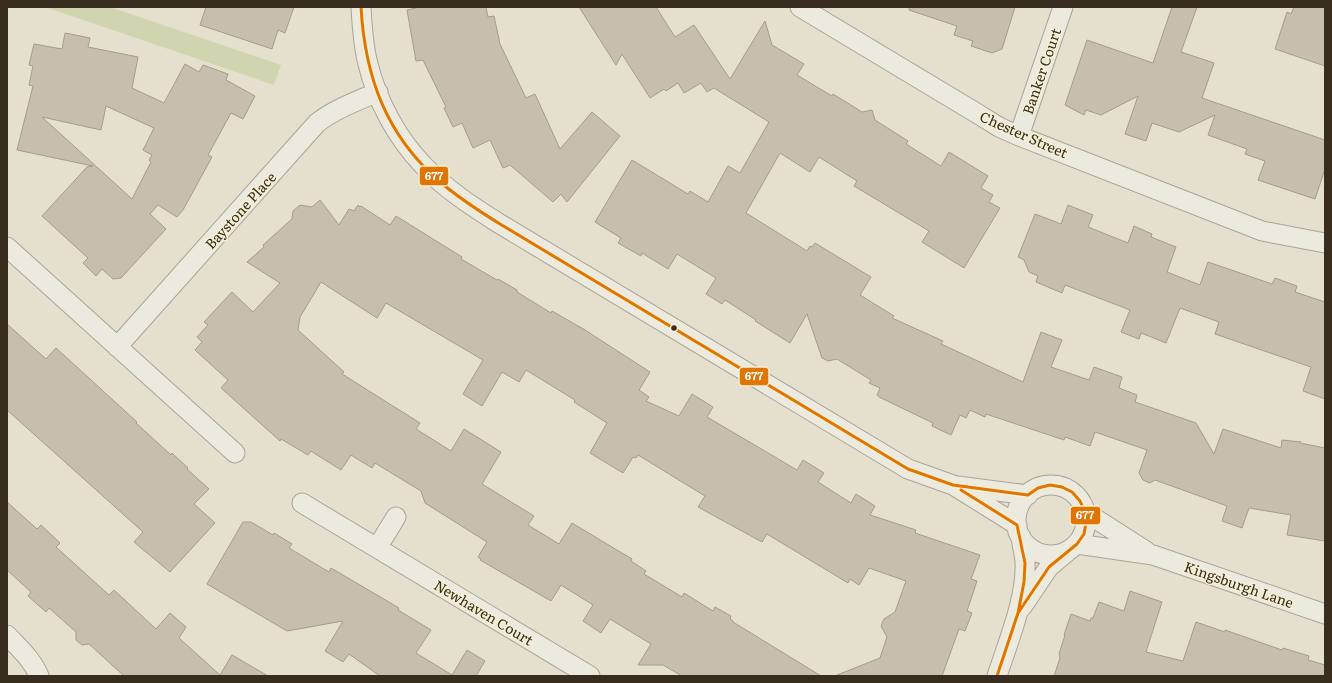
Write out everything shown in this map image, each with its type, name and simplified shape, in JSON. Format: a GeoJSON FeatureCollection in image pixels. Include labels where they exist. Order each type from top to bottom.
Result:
{"type":"FeatureCollection","features":[{"type":"Feature","properties":{"kind":"street"},"geometry":{"type":"LineString","coordinates":[[361,7],[362,36],[368,65],[391,122],[406,145],[423,165],[440,182],[468,204],[908,469],[953,485],[1028,494]]}},
{"type":"Feature","properties":{"kind":"street","name":"Chester Street"},"geometry":{"type":"LineString","coordinates":[[800,7],[999,127],[1019,136],[1262,230],[1325,243]]}},
{"type":"Feature","properties":{"kind":"street","name":"Banker Court"},"geometry":{"type":"LineString","coordinates":[[1019,136],[1063,7]]}},
{"type":"Feature","properties":{"kind":"street","name":"Baystone Place"},"geometry":{"type":"LineString","coordinates":[[117,347],[317,123],[340,108],[378,92]]}},
{"type":"Feature","properties":{"kind":"street","name":"Chester Street"},"geometry":{"type":"LineString","coordinates":[[1262,230],[1291,249],[1308,253],[1325,254]]}},
{"type":"Feature","properties":{"kind":"street"},"geometry":{"type":"LineString","coordinates":[[7,247],[235,454]]}},
{"type":"Feature","properties":{"kind":"street"},"geometry":{"type":"LineString","coordinates":[[953,485],[1019,531],[1027,545],[1036,552],[1046,555],[1057,555],[1072,548]]}},
{"type":"Feature","properties":{"kind":"street"},"geometry":{"type":"LineString","coordinates":[[997,676],[1018,613],[1024,578],[1025,562],[1017,514],[1021,503],[1028,494],[1038,488],[1050,485],[1062,487],[1072,492],[1080,501],[1085,512],[1086,523],[1084,534],[1072,548],[1049,567],[1018,613]]}},
{"type":"Feature","properties":{"kind":"street","name":"Newhaven Court"},"geometry":{"type":"LineString","coordinates":[[302,503],[590,676]]}},
{"type":"Feature","properties":{"kind":"street","name":"Kingsburgh Lane"},"geometry":{"type":"LineString","coordinates":[[1085,512],[1153,555],[1325,614]]}},
{"type":"Feature","properties":{"kind":"street"},"geometry":{"type":"LineString","coordinates":[[377,548],[396,517]]}},
{"type":"Feature","properties":{"kind":"street","name":"Kingsburgh Lane"},"geometry":{"type":"LineString","coordinates":[[1072,548],[1153,555]]}},
{"type":"Feature","properties":{"kind":"street"},"geometry":{"type":"LineString","coordinates":[[7,635],[28,656],[39,676]]}},
{"type":"Feature","properties":{"kind":"green space"},"geometry":{"type":"Polygon","coordinates":[[[45,7],[110,7],[281,65],[274,85],[45,7]]]}},
{"type":"Feature","properties":{"kind":"building"},"geometry":{"type":"Polygon","coordinates":[[[206,7],[294,7],[285,33],[278,30],[272,49],[200,25],[206,7]]]}},
{"type":"Feature","properties":{"kind":"building"},"geometry":{"type":"Polygon","coordinates":[[[420,7],[486,7],[488,17],[494,16],[500,44],[526,98],[535,94],[560,149],[592,112],[620,136],[567,202],[561,194],[553,202],[510,165],[503,168],[490,140],[473,148],[462,123],[453,127],[444,108],[446,107],[423,60],[416,61],[407,10],[420,7]]]}},
{"type":"Feature","properties":{"kind":"building"},"geometry":{"type":"Polygon","coordinates":[[[579,7],[656,7],[675,37],[694,25],[730,79],[765,21],[772,45],[804,64],[797,75],[832,96],[833,94],[862,112],[872,110],[875,120],[908,141],[906,144],[941,166],[949,152],[988,176],[981,188],[993,195],[989,202],[1000,208],[964,268],[922,242],[929,231],[854,186],[857,181],[819,157],[810,172],[780,153],[746,213],[807,251],[810,246],[812,247],[815,243],[871,277],[860,295],[894,316],[892,318],[943,341],[941,344],[1023,382],[1041,332],[1062,340],[1051,367],[1089,380],[1094,367],[1122,377],[1119,388],[1137,395],[1135,402],[1196,423],[1214,454],[1223,429],[1281,448],[1282,440],[1301,442],[1300,443],[1325,448],[1325,541],[1287,535],[1291,515],[1249,508],[1242,528],[1222,521],[1227,506],[1155,480],[1150,483],[1143,480],[1139,473],[1147,450],[1095,432],[1090,446],[1065,437],[1064,440],[986,414],[985,417],[970,410],[966,418],[960,415],[951,435],[932,426],[933,423],[879,397],[877,395],[880,388],[869,383],[871,380],[837,359],[828,361],[822,358],[807,314],[790,343],[725,300],[722,304],[706,294],[716,278],[677,254],[668,269],[642,253],[641,256],[618,243],[621,238],[595,222],[632,160],[688,194],[690,191],[708,202],[728,166],[740,173],[769,122],[714,88],[707,92],[701,83],[684,93],[678,83],[666,91],[664,89],[650,98],[622,54],[616,65],[579,7]]]}},
{"type":"Feature","properties":{"kind":"building"},"geometry":{"type":"Polygon","coordinates":[[[909,7],[1015,7],[1002,49],[992,53],[971,46],[973,41],[954,35],[957,26],[909,10],[909,7]]]}},
{"type":"Feature","properties":{"kind":"building"},"geometry":{"type":"Polygon","coordinates":[[[1172,7],[1197,7],[1181,52],[1214,63],[1202,98],[1325,140],[1325,169],[1315,199],[1258,180],[1265,161],[1245,154],[1247,149],[1208,135],[1215,115],[1179,132],[1152,123],[1146,141],[1125,134],[1138,96],[1101,115],[1086,110],[1084,115],[1065,105],[1087,40],[1153,63],[1172,7]]]}},
{"type":"Feature","properties":{"kind":"building"},"geometry":{"type":"Polygon","coordinates":[[[1294,7],[1325,7],[1325,66],[1275,49],[1287,12],[1291,14],[1294,7]]]}},
{"type":"Feature","properties":{"kind":"building"},"geometry":{"type":"Polygon","coordinates":[[[65,33],[90,38],[88,47],[138,57],[132,88],[164,103],[185,64],[199,72],[203,65],[228,74],[226,80],[255,96],[243,119],[231,113],[208,155],[212,157],[183,210],[177,217],[158,205],[150,214],[166,229],[121,278],[113,279],[102,269],[96,276],[83,263],[88,258],[42,216],[87,167],[93,166],[17,150],[33,86],[29,85],[33,66],[29,65],[34,44],[62,49],[65,33]],[[106,106],[101,130],[42,117],[132,199],[151,162],[149,160],[152,155],[143,150],[154,128],[106,106]]]}},
{"type":"Feature","properties":{"kind":"building"},"geometry":{"type":"Polygon","coordinates":[[[320,200],[339,225],[349,209],[354,211],[358,205],[390,225],[396,216],[462,257],[461,259],[517,290],[517,292],[551,313],[552,311],[585,330],[650,372],[639,390],[649,397],[646,401],[679,416],[692,394],[713,407],[707,417],[797,470],[803,460],[824,473],[818,482],[851,503],[856,494],[875,506],[870,515],[916,530],[915,533],[980,555],[971,579],[977,581],[967,611],[972,613],[965,631],[959,629],[942,676],[837,676],[880,658],[887,637],[881,626],[884,619],[895,612],[906,581],[869,568],[859,585],[850,579],[848,583],[767,534],[762,542],[698,507],[705,496],[638,455],[636,458],[633,457],[623,473],[590,453],[607,423],[574,402],[575,400],[526,370],[519,382],[502,372],[482,406],[463,394],[483,360],[386,303],[377,318],[321,282],[300,317],[298,330],[344,372],[342,374],[420,423],[416,429],[451,451],[464,429],[501,452],[482,484],[534,516],[528,525],[559,544],[572,523],[632,559],[631,561],[646,571],[644,574],[682,597],[684,593],[713,611],[715,607],[731,616],[730,619],[733,622],[821,676],[682,676],[663,665],[638,665],[651,644],[610,619],[601,633],[583,621],[593,605],[561,585],[551,601],[480,560],[481,559],[478,557],[487,542],[425,503],[421,491],[375,463],[372,468],[351,455],[341,470],[311,451],[308,455],[281,439],[280,441],[221,388],[228,380],[195,350],[202,342],[197,337],[208,325],[204,322],[232,292],[253,312],[280,283],[247,262],[264,247],[263,245],[292,219],[293,211],[300,205],[312,207],[320,200]]]}},
{"type":"Feature","properties":{"kind":"building"},"geometry":{"type":"Polygon","coordinates":[[[1068,205],[1093,215],[1088,227],[1128,243],[1134,226],[1152,234],[1151,237],[1176,247],[1167,272],[1200,285],[1208,262],[1272,284],[1275,278],[1297,286],[1295,292],[1325,302],[1325,399],[1303,391],[1311,367],[1215,334],[1219,322],[1180,308],[1166,343],[1141,333],[1139,339],[1121,332],[1130,310],[1065,285],[1062,293],[1036,282],[1038,276],[1029,272],[1024,260],[1018,257],[1035,214],[1061,224],[1068,205]]]}},
{"type":"Feature","properties":{"kind":"building"},"geometry":{"type":"Polygon","coordinates":[[[7,324],[46,359],[56,348],[171,455],[172,453],[209,489],[194,504],[215,523],[170,572],[134,542],[143,532],[7,410],[7,324]]]}},
{"type":"Feature","properties":{"kind":"building"},"geometry":{"type":"Polygon","coordinates":[[[7,502],[37,529],[41,525],[60,543],[56,547],[109,595],[114,590],[156,629],[170,613],[186,627],[179,638],[220,675],[232,655],[268,676],[124,676],[89,644],[82,645],[76,640],[76,632],[49,608],[46,612],[28,596],[31,592],[7,570],[7,502]]]}},
{"type":"Feature","properties":{"kind":"building"},"geometry":{"type":"Polygon","coordinates":[[[243,522],[251,522],[273,535],[274,533],[292,544],[289,548],[329,572],[331,568],[399,608],[398,610],[431,630],[416,653],[452,675],[467,650],[485,661],[476,676],[380,676],[349,654],[343,662],[325,651],[343,621],[287,631],[207,584],[243,522]]]}},
{"type":"Feature","properties":{"kind":"building"},"geometry":{"type":"Polygon","coordinates":[[[1130,591],[1162,602],[1146,652],[1183,661],[1196,622],[1225,632],[1225,630],[1282,650],[1283,648],[1309,656],[1308,660],[1325,665],[1325,676],[1054,676],[1071,614],[1090,621],[1091,618],[1093,618],[1099,602],[1124,611],[1130,591]]]}},
{"type":"Feature","properties":{"kind":"transit line","name":"677"},"geometry":{"type":"LineString","coordinates":[[361,7],[367,57],[382,103],[392,124],[405,145],[421,164],[440,182],[469,204],[908,469],[953,485],[1028,495],[1038,488],[1050,485],[1062,487],[1072,492],[1080,501],[1085,512],[1086,523],[1084,534],[1077,544],[1049,567],[1018,613],[997,676]]}},
{"type":"Feature","properties":{"kind":"transit line","name":"677"},"geometry":{"type":"LineString","coordinates":[[961,490],[1017,525],[1025,563],[1024,582],[1018,613]]}}]}
